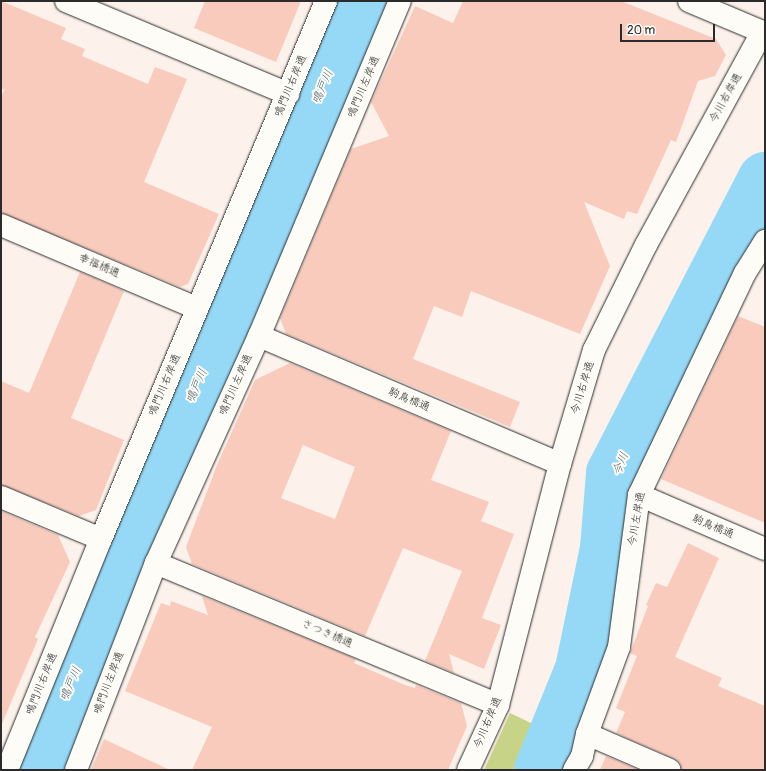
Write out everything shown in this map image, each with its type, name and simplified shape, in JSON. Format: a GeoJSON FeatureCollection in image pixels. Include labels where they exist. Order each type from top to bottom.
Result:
{"type":"FeatureCollection","features":[{"type":"Feature","properties":{"kind":"street"},"geometry":{"type":"LineString","coordinates":[[66,1],[288,94]]}},
{"type":"Feature","properties":{"kind":"street","name":"鳴門川右岸通"},"geometry":{"type":"LineString","coordinates":[[7,770],[101,539],[326,1]]}},
{"type":"Feature","properties":{"kind":"street","name":"鳴門川左岸通"},"geometry":{"type":"LineString","coordinates":[[76,770],[156,563],[258,336],[400,1]]}},
{"type":"Feature","properties":{"kind":"street"},"geometry":{"type":"LineString","coordinates":[[689,1],[764,32]]}},
{"type":"Feature","properties":{"kind":"street","name":"今川右岸通"},"geometry":{"type":"LineString","coordinates":[[468,770],[498,705],[560,464],[594,350],[646,245],[764,32]]}},
{"type":"Feature","properties":{"kind":"street","name":"幸福橋通"},"geometry":{"type":"LineString","coordinates":[[1,225],[197,308]]}},
{"type":"Feature","properties":{"kind":"street","name":"今川左岸通"},"geometry":{"type":"LineString","coordinates":[[574,770],[582,756],[587,734],[619,646],[639,495],[745,273],[765,241]]}},
{"type":"Feature","properties":{"kind":"street","name":"駒鳥橋通"},"geometry":{"type":"LineString","coordinates":[[258,336],[560,464]]}},
{"type":"Feature","properties":{"kind":"street","name":"駒鳥橋通"},"geometry":{"type":"LineString","coordinates":[[639,495],[765,549]]}},
{"type":"Feature","properties":{"kind":"street"},"geometry":{"type":"LineString","coordinates":[[1,497],[101,539]]}},
{"type":"Feature","properties":{"kind":"street","name":"さつき橋通"},"geometry":{"type":"LineString","coordinates":[[156,563],[498,705]]}},
{"type":"Feature","properties":{"kind":"street"},"geometry":{"type":"LineString","coordinates":[[587,734],[670,770]]}},
{"type":"Feature","properties":{"kind":"green space"},"geometry":{"type":"Polygon","coordinates":[[[510,713],[535,725],[513,770],[484,770],[510,713]]]}},
{"type":"Feature","properties":{"kind":"building"},"geometry":{"type":"Polygon","coordinates":[[[1,1],[66,28],[61,39],[85,49],[82,56],[148,84],[155,67],[187,79],[144,182],[219,214],[188,284],[180,287],[1,213],[1,98],[4,90],[1,88],[1,1]]]}},
{"type":"Feature","properties":{"kind":"building"},"geometry":{"type":"Polygon","coordinates":[[[205,1],[301,1],[276,62],[194,28],[205,1]]]}},
{"type":"Feature","properties":{"kind":"building"},"geometry":{"type":"Polygon","coordinates":[[[463,1],[621,1],[716,39],[726,55],[715,76],[698,81],[676,142],[671,140],[637,214],[627,211],[624,219],[584,202],[610,266],[580,334],[471,291],[462,317],[434,306],[413,359],[520,402],[510,427],[286,334],[280,318],[351,149],[389,136],[371,102],[415,6],[453,23],[463,1]]]}},
{"type":"Feature","properties":{"kind":"building"},"geometry":{"type":"Polygon","coordinates":[[[80,272],[124,291],[71,418],[124,440],[96,510],[79,516],[1,485],[1,381],[29,393],[80,272]]]}},
{"type":"Feature","properties":{"kind":"building"},"geometry":{"type":"Polygon","coordinates":[[[738,316],[765,327],[765,523],[661,479],[738,316]]]}},
{"type":"Feature","properties":{"kind":"building"},"geometry":{"type":"Polygon","coordinates":[[[290,363],[451,431],[431,480],[489,502],[481,521],[514,534],[482,618],[501,625],[484,669],[449,654],[454,673],[425,661],[462,571],[403,548],[365,636],[192,564],[186,547],[217,465],[255,380],[290,363]],[[303,445],[281,498],[335,519],[355,467],[303,445]]]}},
{"type":"Feature","properties":{"kind":"building"},"geometry":{"type":"Polygon","coordinates":[[[1,511],[58,535],[70,562],[35,637],[38,639],[1,726],[1,511]]]}},
{"type":"Feature","properties":{"kind":"building"},"geometry":{"type":"Polygon","coordinates":[[[688,543],[719,558],[675,657],[722,678],[718,686],[765,706],[765,770],[682,770],[680,763],[675,759],[616,733],[625,712],[616,708],[637,656],[630,653],[648,606],[646,605],[656,583],[667,587],[688,543]]]}},
{"type":"Feature","properties":{"kind":"building"},"geometry":{"type":"Polygon","coordinates":[[[202,596],[356,659],[354,663],[405,685],[415,688],[416,685],[461,703],[467,726],[448,770],[192,770],[212,727],[125,691],[161,603],[170,606],[171,601],[208,615],[202,596]]]}},
{"type":"Feature","properties":{"kind":"building"},"geometry":{"type":"Polygon","coordinates":[[[104,739],[170,770],[91,770],[104,739]]]}},
{"type":"Feature","properties":{"kind":"building"},"geometry":{"type":"Polygon","coordinates":[[[606,756],[639,770],[600,770],[606,756]]]}},
{"type":"Feature","properties":{"kind":"waterway","name":"鳴戸川"},"geometry":{"type":"LineString","coordinates":[[35,770],[359,1]]}},
{"type":"Feature","properties":{"kind":"waterway","name":"今川"},"geometry":{"type":"LineString","coordinates":[[542,770],[583,669],[608,548],[614,473],[765,180]]}}]}
